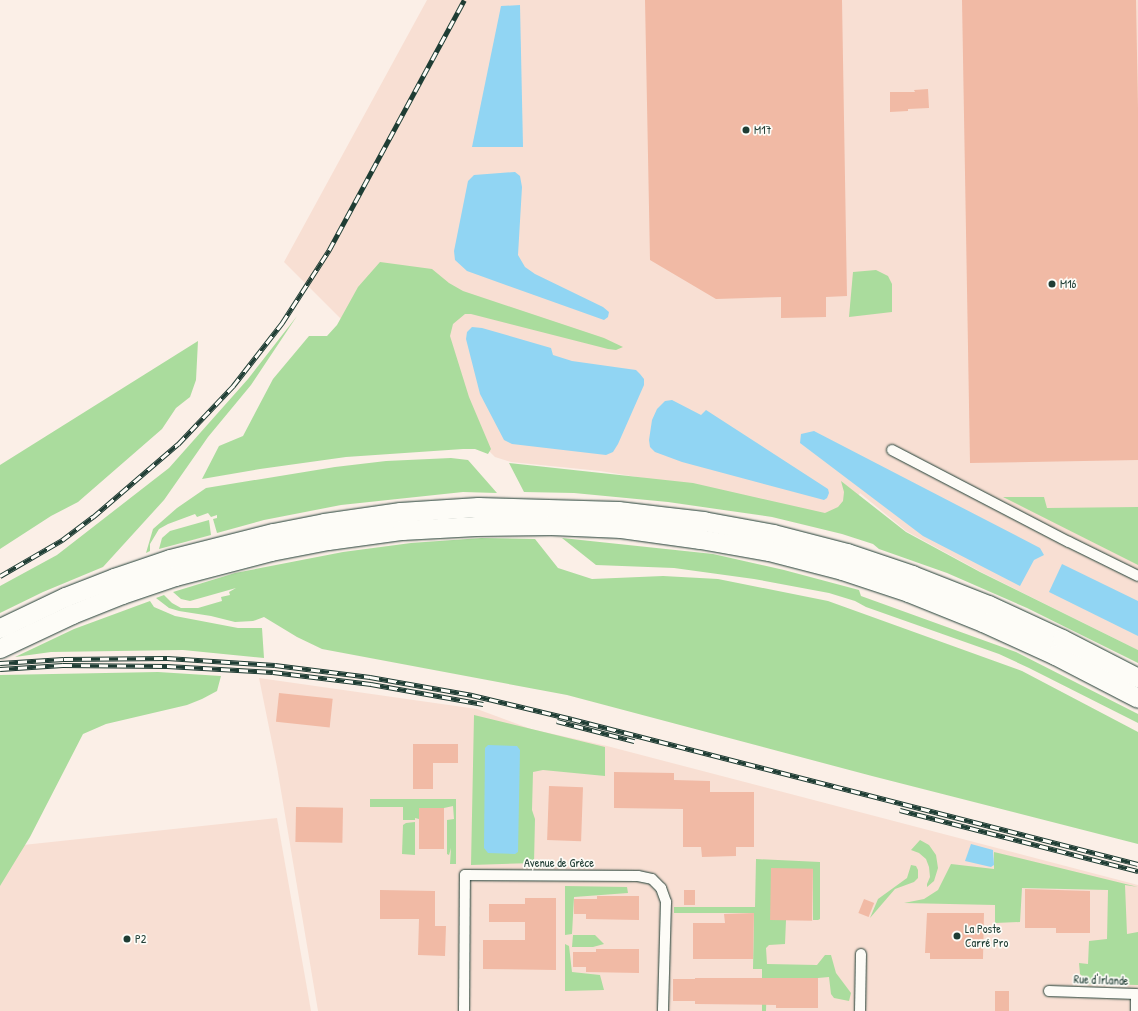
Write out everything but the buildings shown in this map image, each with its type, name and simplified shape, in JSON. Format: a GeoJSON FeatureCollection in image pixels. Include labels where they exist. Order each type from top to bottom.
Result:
{"type":"FeatureCollection","features":[{"type":"Feature","properties":{"kind":"highway"},"geometry":{"type":"LineString","coordinates":[[0,648],[72,614],[122,594],[172,568],[280,532],[324,523],[400,512],[478,507],[548,508],[618,511],[703,521],[773,534],[847,553],[912,575],[988,605],[1062,639],[1138,678]]}},
{"type":"Feature","properties":{"kind":"highway"},"geometry":{"type":"LineString","coordinates":[[0,628],[65,597],[114,578],[314,543],[402,530],[476,526],[551,525],[621,528],[700,539],[769,551],[842,570],[908,592],[983,622],[1055,655],[1138,698]]}},
{"type":"Feature","properties":{"kind":"street"},"geometry":{"type":"LineString","coordinates":[[892,450],[1068,542],[1138,576]]}},
{"type":"Feature","properties":{"kind":"street","name":"Avenue de Grèce"},"geometry":{"type":"LineString","coordinates":[[464,1011],[465,876],[638,876],[652,879],[661,888],[666,902],[664,1011]]}},
{"type":"Feature","properties":{"kind":"street"},"geometry":{"type":"LineString","coordinates":[[860,1011],[861,954]]}},
{"type":"Feature","properties":{"kind":"street","name":"Rue d'Irlande"},"geometry":{"type":"LineString","coordinates":[[1049,992],[1136,994],[1136,1011]]}},
{"type":"Feature","properties":{"kind":"shaded area"},"geometry":{"type":"Polygon","coordinates":[[[427,0],[1138,0],[1138,650],[981,572],[906,531],[860,493],[842,524],[693,486],[600,471],[511,462],[495,457],[490,452],[458,436],[284,262],[427,0]]]}},
{"type":"Feature","properties":{"kind":"shaded area"},"geometry":{"type":"Polygon","coordinates":[[[259,678],[477,709],[531,729],[607,746],[1138,885],[1138,1011],[318,1011],[277,767],[259,678]]]}},
{"type":"Feature","properties":{"kind":"shaded area"},"geometry":{"type":"Polygon","coordinates":[[[277,818],[311,1011],[0,1011],[0,881],[23,845],[277,818]]]}},
{"type":"Feature","properties":{"kind":"green space"},"geometry":{"type":"Polygon","coordinates":[[[380,262],[432,269],[449,283],[463,291],[604,338],[623,347],[616,350],[608,349],[471,314],[465,314],[453,324],[450,336],[469,397],[491,449],[488,454],[475,449],[463,449],[346,457],[202,479],[219,446],[243,436],[273,379],[309,336],[327,336],[337,325],[358,287],[380,262]]]}},
{"type":"Feature","properties":{"kind":"green space"},"geometry":{"type":"Polygon","coordinates":[[[876,270],[888,276],[892,284],[892,312],[849,317],[853,272],[876,270]]]}},
{"type":"Feature","properties":{"kind":"green space"},"geometry":{"type":"Polygon","coordinates":[[[297,316],[251,385],[208,437],[164,500],[103,567],[43,592],[0,613],[0,586],[57,555],[169,468],[248,379],[297,316]]]}},
{"type":"Feature","properties":{"kind":"green space"},"geometry":{"type":"Polygon","coordinates":[[[198,341],[196,380],[190,397],[176,408],[162,429],[78,502],[51,516],[0,549],[0,465],[198,341]]]}},
{"type":"Feature","properties":{"kind":"green space"},"geometry":{"type":"Polygon","coordinates":[[[451,458],[468,460],[497,493],[463,492],[341,505],[264,520],[217,533],[213,519],[217,518],[217,515],[211,517],[208,513],[197,517],[195,514],[159,529],[150,544],[150,551],[146,553],[153,529],[177,508],[206,488],[335,467],[386,461],[451,458]]]}},
{"type":"Feature","properties":{"kind":"green space"},"geometry":{"type":"Polygon","coordinates":[[[509,463],[693,483],[825,513],[838,507],[843,501],[844,492],[841,481],[906,532],[980,572],[1138,650],[1138,663],[1027,608],[947,573],[879,549],[873,544],[842,534],[772,517],[668,502],[574,493],[524,492],[509,463]]]}},
{"type":"Feature","properties":{"kind":"green space"},"geometry":{"type":"Polygon","coordinates":[[[1003,497],[1044,497],[1047,508],[1138,507],[1138,565],[1003,497]]]}},
{"type":"Feature","properties":{"kind":"green space"},"geometry":{"type":"Polygon","coordinates":[[[209,520],[211,535],[159,549],[162,538],[170,531],[209,520]]]}},
{"type":"Feature","properties":{"kind":"green space"},"geometry":{"type":"Polygon","coordinates":[[[481,538],[535,539],[558,568],[592,579],[663,576],[718,579],[828,601],[1022,671],[1138,732],[1138,844],[872,776],[567,695],[322,649],[297,637],[264,617],[253,621],[235,622],[169,608],[156,598],[164,595],[172,603],[181,608],[198,608],[222,601],[221,597],[230,595],[229,592],[236,588],[190,601],[181,599],[173,592],[235,573],[343,552],[411,543],[481,538]]]}},
{"type":"Feature","properties":{"kind":"green space"},"geometry":{"type":"Polygon","coordinates":[[[562,538],[713,554],[784,570],[859,590],[861,596],[1016,652],[1138,714],[1138,723],[999,654],[866,607],[855,601],[829,593],[754,579],[674,568],[596,565],[562,538]]]}},
{"type":"Feature","properties":{"kind":"green space"},"geometry":{"type":"Polygon","coordinates":[[[150,601],[154,607],[175,616],[238,628],[262,628],[264,658],[183,650],[51,652],[15,657],[74,629],[150,601]]]}},
{"type":"Feature","properties":{"kind":"green space"},"geometry":{"type":"Polygon","coordinates":[[[158,672],[221,676],[217,691],[202,699],[187,705],[106,724],[83,734],[30,837],[0,886],[0,675],[158,672]]]}},
{"type":"Feature","properties":{"kind":"green space"},"geometry":{"type":"Polygon","coordinates":[[[474,715],[605,747],[605,776],[543,770],[533,772],[532,810],[535,819],[534,863],[471,865],[474,715]]]}},
{"type":"Feature","properties":{"kind":"green space"},"geometry":{"type":"Polygon","coordinates":[[[370,799],[456,799],[456,864],[450,864],[451,848],[449,855],[447,854],[447,820],[454,819],[453,806],[444,808],[419,808],[419,819],[415,818],[415,820],[403,820],[403,807],[370,807],[370,799]]]}},
{"type":"Feature","properties":{"kind":"green space"},"geometry":{"type":"Polygon","coordinates":[[[415,822],[415,855],[402,854],[403,825],[406,823],[415,822]]]}},
{"type":"Feature","properties":{"kind":"green space"},"geometry":{"type":"Polygon","coordinates":[[[920,840],[929,845],[936,855],[938,868],[934,881],[927,887],[930,877],[926,859],[919,853],[911,850],[920,840]]]}},
{"type":"Feature","properties":{"kind":"green space"},"geometry":{"type":"Polygon","coordinates":[[[994,852],[1138,887],[1125,885],[1127,934],[1138,932],[1138,985],[1085,984],[1085,979],[1080,974],[1079,963],[1088,964],[1089,941],[1107,939],[1108,890],[1022,888],[1020,922],[995,923],[995,905],[904,903],[924,899],[938,890],[951,864],[994,869],[994,852]]]}},
{"type":"Feature","properties":{"kind":"green space"},"geometry":{"type":"Polygon","coordinates":[[[756,859],[820,862],[820,919],[818,920],[813,920],[813,869],[771,869],[771,920],[786,920],[785,944],[769,945],[766,948],[767,964],[817,965],[825,955],[831,955],[836,973],[851,993],[849,1001],[834,998],[831,994],[829,977],[767,978],[766,1011],[762,1011],[762,969],[753,969],[754,913],[674,913],[674,907],[755,907],[756,859]]]}},
{"type":"Feature","properties":{"kind":"green space"},"geometry":{"type":"Polygon","coordinates":[[[911,865],[916,866],[918,870],[918,878],[914,882],[895,889],[870,918],[878,899],[907,878],[911,865]]]}},
{"type":"Feature","properties":{"kind":"green space"},"geometry":{"type":"Polygon","coordinates":[[[565,886],[627,887],[628,893],[574,897],[572,934],[565,935],[565,886]]]}},
{"type":"Feature","properties":{"kind":"green space"},"geometry":{"type":"Polygon","coordinates":[[[573,935],[595,935],[604,944],[593,947],[572,947],[573,935]]]}},
{"type":"Feature","properties":{"kind":"green space"},"geometry":{"type":"Polygon","coordinates":[[[565,944],[569,946],[572,972],[600,975],[604,990],[565,991],[565,944]]]}},
{"type":"Feature","properties":{"kind":"water"},"geometry":{"type":"Polygon","coordinates":[[[520,5],[523,147],[472,147],[501,6],[520,5]]]}},
{"type":"Feature","properties":{"kind":"water"},"geometry":{"type":"Polygon","coordinates":[[[515,172],[520,176],[522,187],[518,255],[525,267],[535,274],[603,307],[609,312],[608,317],[604,320],[467,271],[455,260],[454,251],[468,181],[474,175],[515,172]]]}},
{"type":"Feature","properties":{"kind":"water"},"geometry":{"type":"Polygon","coordinates":[[[472,327],[482,328],[551,348],[553,355],[572,361],[636,370],[644,379],[644,385],[613,452],[606,455],[512,444],[504,440],[480,394],[466,339],[467,332],[472,327]]]}},
{"type":"Feature","properties":{"kind":"water"},"geometry":{"type":"Polygon","coordinates":[[[672,400],[701,415],[706,410],[828,489],[829,493],[827,498],[824,500],[682,462],[655,452],[650,447],[649,440],[652,420],[657,409],[665,401],[672,400]]]}},
{"type":"Feature","properties":{"kind":"water"},"geometry":{"type":"Polygon","coordinates":[[[814,431],[1040,548],[1044,555],[1034,560],[1020,586],[923,536],[800,443],[801,434],[814,431]]]}},
{"type":"Feature","properties":{"kind":"water"},"geometry":{"type":"Polygon","coordinates":[[[1062,564],[1138,601],[1138,636],[1049,592],[1062,564]]]}},
{"type":"Feature","properties":{"kind":"water"},"geometry":{"type":"Polygon","coordinates":[[[488,745],[517,746],[520,750],[518,852],[515,854],[488,853],[484,848],[485,748],[488,745]]]}},
{"type":"Feature","properties":{"kind":"water"},"geometry":{"type":"Polygon","coordinates":[[[971,844],[993,850],[994,865],[991,867],[965,861],[971,844]]]}},
{"type":"Feature","properties":{"kind":"railway"},"geometry":{"type":"LineString","coordinates":[[0,576],[62,540],[93,517],[178,444],[233,386],[282,323],[329,250],[464,0]]}},
{"type":"Feature","properties":{"kind":"railway"},"geometry":{"type":"LineString","coordinates":[[0,663],[64,659],[167,658],[275,665],[370,677],[472,695],[572,719],[1138,864]]}},
{"type":"Feature","properties":{"kind":"railway"},"geometry":{"type":"LineString","coordinates":[[0,669],[63,665],[167,666],[273,672],[371,684],[483,704]]}},
{"type":"Feature","properties":{"kind":"railway"},"geometry":{"type":"LineString","coordinates":[[557,721],[634,741]]}},
{"type":"Feature","properties":{"kind":"railway"},"geometry":{"type":"LineString","coordinates":[[900,810],[1138,871]]}},
{"type":"Feature","properties":{"kind":"place","name":"M17"},"geometry":{"type":"Point","coordinates":[746,130]}},
{"type":"Feature","properties":{"kind":"place","name":"M16"},"geometry":{"type":"Point","coordinates":[1052,284]}},
{"type":"Feature","properties":{"kind":"place","name":"La Poste Carré Pro"},"geometry":{"type":"Point","coordinates":[957,936]}},
{"type":"Feature","properties":{"kind":"place","name":"P2"},"geometry":{"type":"Point","coordinates":[127,939]}}]}
